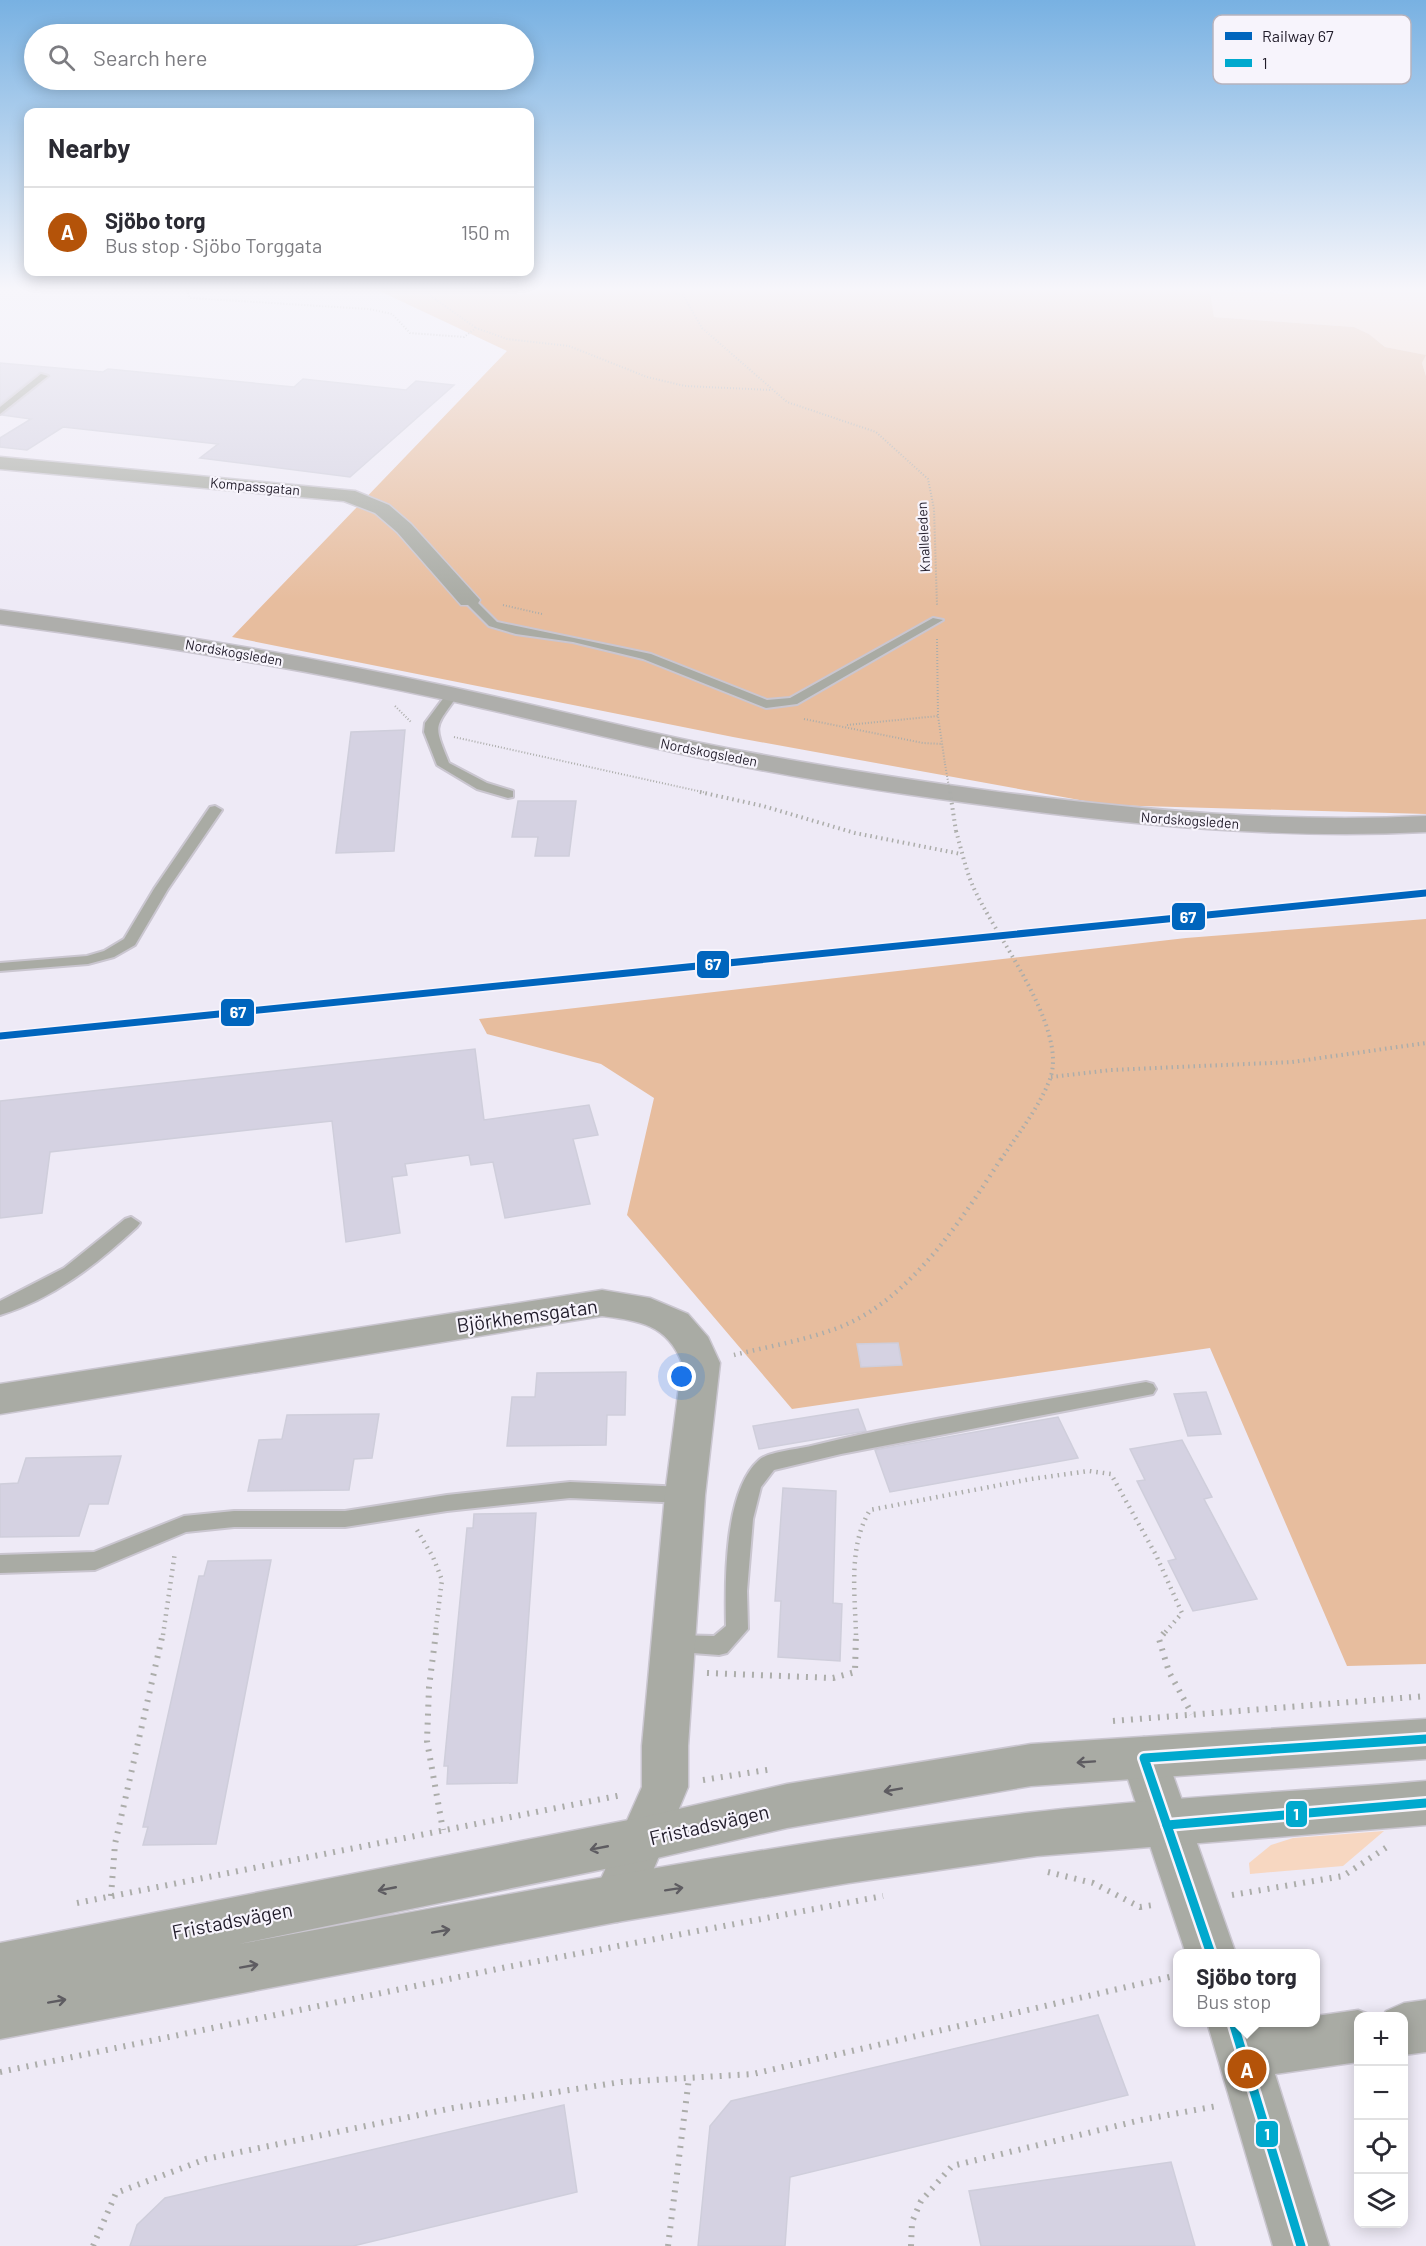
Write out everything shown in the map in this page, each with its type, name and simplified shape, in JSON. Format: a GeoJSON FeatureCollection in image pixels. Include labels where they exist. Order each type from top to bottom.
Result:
{"type":"FeatureCollection","features":[{"type":"Feature","properties":{"kind":"main road","name":"Nordskogsleden"},"geometry":{"type":"LineString","coordinates":[[0,616],[181,643],[452,695],[730,757],[990,799],[1100,813],[1206,822],[1347,827],[1426,824]]}},
{"type":"Feature","properties":{"kind":"street","name":"Kompassgatan"},"geometry":{"type":"LineString","coordinates":[[0,463],[348,495],[382,509],[470,600]]}},
{"type":"Feature","properties":{"kind":"street","name":"Björkhemsgatan"},"geometry":{"type":"LineString","coordinates":[[0,1399],[602,1303],[652,1311],[675,1322],[695,1343],[701,1363]]}},
{"type":"Feature","properties":{"kind":"street"},"geometry":{"type":"LineString","coordinates":[[617,1899],[665,1787],[672,1658],[685,1495],[701,1363]]}},
{"type":"Feature","properties":{"kind":"street","name":"Fristadsvägen"},"geometry":{"type":"LineString","coordinates":[[0,1968],[218,1922],[644,1839],[787,1806],[1031,1765],[1426,1739]]}},
{"type":"Feature","properties":{"kind":"street"},"geometry":{"type":"LineString","coordinates":[[1144,1758],[1210,1949]]}},
{"type":"Feature","properties":{"kind":"street"},"geometry":{"type":"LineString","coordinates":[[0,2013],[617,1899],[849,1860],[1026,1835],[1426,1803]]}},
{"type":"Feature","properties":{"kind":"street"},"geometry":{"type":"LineString","coordinates":[[1408,2028],[1426,2026]]}},
{"type":"Feature","properties":{"kind":"street"},"geometry":{"type":"LineString","coordinates":[[1301,2246],[1244,2058],[1354,2037]]}},
{"type":"Feature","properties":{"kind":"lane"},"geometry":{"type":"LineString","coordinates":[[0,411],[24,392]]}},
{"type":"Feature","properties":{"kind":"lane"},"geometry":{"type":"LineString","coordinates":[[470,600],[493,624],[516,631],[592,642],[647,656],[766,704],[793,701],[937,621]]}},
{"type":"Feature","properties":{"kind":"lane"},"geometry":{"type":"LineString","coordinates":[[452,695],[431,723],[430,732],[443,765],[482,786],[508,794]]}},
{"type":"Feature","properties":{"kind":"lane"},"geometry":{"type":"LineString","coordinates":[[0,967],[88,960],[109,954],[130,942],[161,889],[215,810]]}},
{"type":"Feature","properties":{"kind":"lane"},"geometry":{"type":"LineString","coordinates":[[0,1308],[66,1278],[131,1223]]}},
{"type":"Feature","properties":{"kind":"lane"},"geometry":{"type":"LineString","coordinates":[[672,1658],[719,1646],[737,1629],[736,1591],[743,1518],[751,1484],[767,1464],[841,1446],[1146,1389]]}},
{"type":"Feature","properties":{"kind":"lane"},"geometry":{"type":"LineString","coordinates":[[0,1564],[95,1562],[184,1524],[234,1519],[345,1519],[570,1490],[685,1495]]}},
{"type":"Feature","properties":{"kind":"path","name":"Knalleleden"},"geometry":{"type":"LineString","coordinates":[[775,392],[787,402],[876,432],[928,478],[934,509],[938,716],[956,831],[961,854],[972,884],[1035,999],[1051,1037],[1051,1077]]}},
{"type":"Feature","properties":{"kind":"path"},"geometry":{"type":"LineString","coordinates":[[843,726],[938,716]]}},
{"type":"Feature","properties":{"kind":"path"},"geometry":{"type":"LineString","coordinates":[[798,718],[923,743],[942,744]]}},
{"type":"Feature","properties":{"kind":"path"},"geometry":{"type":"LineString","coordinates":[[430,732],[763,806],[855,833],[961,854]]}},
{"type":"Feature","properties":{"kind":"path"},"geometry":{"type":"LineString","coordinates":[[701,1363],[834,1330],[890,1299],[958,1224],[1037,1105],[1051,1077],[1082,1071],[1268,1065],[1351,1057],[1426,1043]]}},
{"type":"Feature","properties":{"kind":"path"},"geometry":{"type":"LineString","coordinates":[[672,1658],[832,1678],[855,1672],[857,1646],[855,1550],[864,1516],[870,1510],[1031,1479],[1100,1471],[1111,1474],[1156,1555],[1182,1613],[1159,1639],[1169,1672],[1192,1714]]}},
{"type":"Feature","properties":{"kind":"path"},"geometry":{"type":"LineString","coordinates":[[403,1510],[434,1557],[442,1580],[429,1687],[427,1742],[443,1830]]}},
{"type":"Feature","properties":{"kind":"path"},"geometry":{"type":"LineString","coordinates":[[111,1896],[115,1845],[166,1619],[174,1571],[176,1527]]}},
{"type":"Feature","properties":{"kind":"path"},"geometry":{"type":"LineString","coordinates":[[1043,1871],[1093,1883],[1140,1907],[1192,1898],[1243,1894],[1343,1876],[1392,1843],[1402,1841]]}},
{"type":"Feature","properties":{"kind":"path"},"geometry":{"type":"LineString","coordinates":[[0,2072],[507,1967],[896,1894]]}},
{"type":"Feature","properties":{"kind":"path"},"geometry":{"type":"LineString","coordinates":[[93,2246],[116,2193],[206,2159],[453,2108],[621,2082],[753,2073],[1173,1976]]}},
{"type":"Feature","properties":{"kind":"path"},"geometry":{"type":"LineString","coordinates":[[911,2246],[910,2237],[919,2203],[932,2183],[952,2166],[1141,2120],[1244,2058]]}},
{"type":"Feature","properties":{"kind":"path"},"geometry":{"type":"LineString","coordinates":[[668,2246],[689,2078]]}},
{"type":"Feature","properties":{"kind":"shaded area"},"geometry":{"type":"Polygon","coordinates":[[[468,392],[1426,392],[1426,814],[1107,805],[733,737],[232,637],[468,392]]]}},
{"type":"Feature","properties":{"kind":"shaded area"},"geometry":{"type":"Polygon","coordinates":[[[1426,919],[1426,1664],[1347,1666],[1210,1348],[792,1409],[627,1215],[654,1098],[601,1064],[487,1034],[479,1019],[1186,938],[1426,919]]]}},
{"type":"Feature","properties":{"kind":"shaded area"},"geometry":{"type":"Polygon","coordinates":[[[1384,1831],[1343,1866],[1250,1874],[1249,1863],[1271,1845],[1293,1838],[1384,1831]]]}},
{"type":"Feature","properties":{"kind":"building"},"geometry":{"type":"Polygon","coordinates":[[[0,392],[15,392],[0,404],[0,392]]]}},
{"type":"Feature","properties":{"kind":"building"},"geometry":{"type":"Polygon","coordinates":[[[31,392],[446,392],[350,477],[200,458],[218,444],[63,427],[27,450],[0,447],[0,438],[31,419],[2,415],[31,392]]]}},
{"type":"Feature","properties":{"kind":"building"},"geometry":{"type":"Polygon","coordinates":[[[405,730],[394,851],[336,853],[351,732],[405,730]]]}},
{"type":"Feature","properties":{"kind":"building"},"geometry":{"type":"Polygon","coordinates":[[[518,801],[576,801],[569,856],[535,856],[538,837],[512,837],[518,801]]]}},
{"type":"Feature","properties":{"kind":"building"},"geometry":{"type":"Polygon","coordinates":[[[475,1049],[484,1120],[589,1105],[598,1135],[573,1139],[590,1204],[505,1218],[493,1162],[471,1165],[469,1155],[405,1164],[407,1175],[392,1177],[400,1233],[346,1242],[332,1121],[50,1152],[42,1213],[0,1218],[0,1101],[475,1049]]]}},
{"type":"Feature","properties":{"kind":"building"},"geometry":{"type":"Polygon","coordinates":[[[898,1343],[902,1365],[861,1367],[857,1344],[898,1343]]]}},
{"type":"Feature","properties":{"kind":"building"},"geometry":{"type":"Polygon","coordinates":[[[626,1372],[625,1415],[607,1415],[606,1445],[507,1446],[512,1397],[535,1397],[537,1373],[626,1372]]]}},
{"type":"Feature","properties":{"kind":"building"},"geometry":{"type":"Polygon","coordinates":[[[1206,1392],[1221,1434],[1188,1436],[1174,1394],[1206,1392]]]}},
{"type":"Feature","properties":{"kind":"building"},"geometry":{"type":"Polygon","coordinates":[[[858,1409],[866,1431],[759,1449],[753,1426],[858,1409]]]}},
{"type":"Feature","properties":{"kind":"building"},"geometry":{"type":"Polygon","coordinates":[[[379,1414],[372,1458],[354,1459],[349,1490],[248,1491],[259,1440],[282,1439],[287,1415],[379,1414]]]}},
{"type":"Feature","properties":{"kind":"building"},"geometry":{"type":"Polygon","coordinates":[[[1058,1417],[1078,1458],[890,1492],[875,1450],[1058,1417]]]}},
{"type":"Feature","properties":{"kind":"building"},"geometry":{"type":"Polygon","coordinates":[[[1182,1440],[1212,1497],[1204,1499],[1257,1599],[1193,1611],[1168,1561],[1176,1559],[1137,1481],[1145,1480],[1130,1449],[1182,1440]]]}},
{"type":"Feature","properties":{"kind":"building"},"geometry":{"type":"Polygon","coordinates":[[[121,1456],[108,1504],[89,1504],[79,1536],[0,1537],[0,1484],[18,1483],[26,1458],[121,1456]]]}},
{"type":"Feature","properties":{"kind":"building"},"geometry":{"type":"Polygon","coordinates":[[[783,1488],[836,1491],[833,1603],[842,1604],[840,1661],[778,1657],[781,1601],[775,1601],[783,1488]]]}},
{"type":"Feature","properties":{"kind":"building"},"geometry":{"type":"Polygon","coordinates":[[[536,1513],[517,1783],[447,1784],[448,1766],[444,1766],[467,1528],[473,1528],[474,1514],[536,1513]]]}},
{"type":"Feature","properties":{"kind":"building"},"geometry":{"type":"Polygon","coordinates":[[[271,1560],[216,1844],[143,1845],[148,1827],[143,1827],[199,1576],[204,1576],[208,1561],[271,1560]]]}},
{"type":"Feature","properties":{"kind":"building"},"geometry":{"type":"Polygon","coordinates":[[[1098,2015],[1128,2095],[790,2177],[785,2246],[698,2246],[710,2126],[731,2101],[1098,2015]]]}},
{"type":"Feature","properties":{"kind":"building"},"geometry":{"type":"Polygon","coordinates":[[[564,2105],[577,2192],[353,2246],[130,2246],[137,2225],[165,2198],[564,2105]]]}},
{"type":"Feature","properties":{"kind":"building"},"geometry":{"type":"Polygon","coordinates":[[[1171,2162],[1195,2246],[981,2246],[969,2191],[1171,2162]]]}},
{"type":"Feature","properties":{"kind":"rail line","name":"67"},"geometry":{"type":"LineString","coordinates":[[0,1036],[1426,893]]}},
{"type":"Feature","properties":{"kind":"transit line","name":"1"},"geometry":{"type":"LineString","coordinates":[[1209,1949],[1144,1758],[1426,1739]]}},
{"type":"Feature","properties":{"kind":"transit line","name":"1"},"geometry":{"type":"LineString","coordinates":[[1167,1825],[1426,1803]]}},
{"type":"Feature","properties":{"kind":"transit line","name":"1"},"geometry":{"type":"LineString","coordinates":[[1235,2027],[1301,2246]]}},
{"type":"Feature","properties":{"kind":"place","name":"Sjöbo torg"},"geometry":{"type":"Point","coordinates":[1247,2069]}}]}
